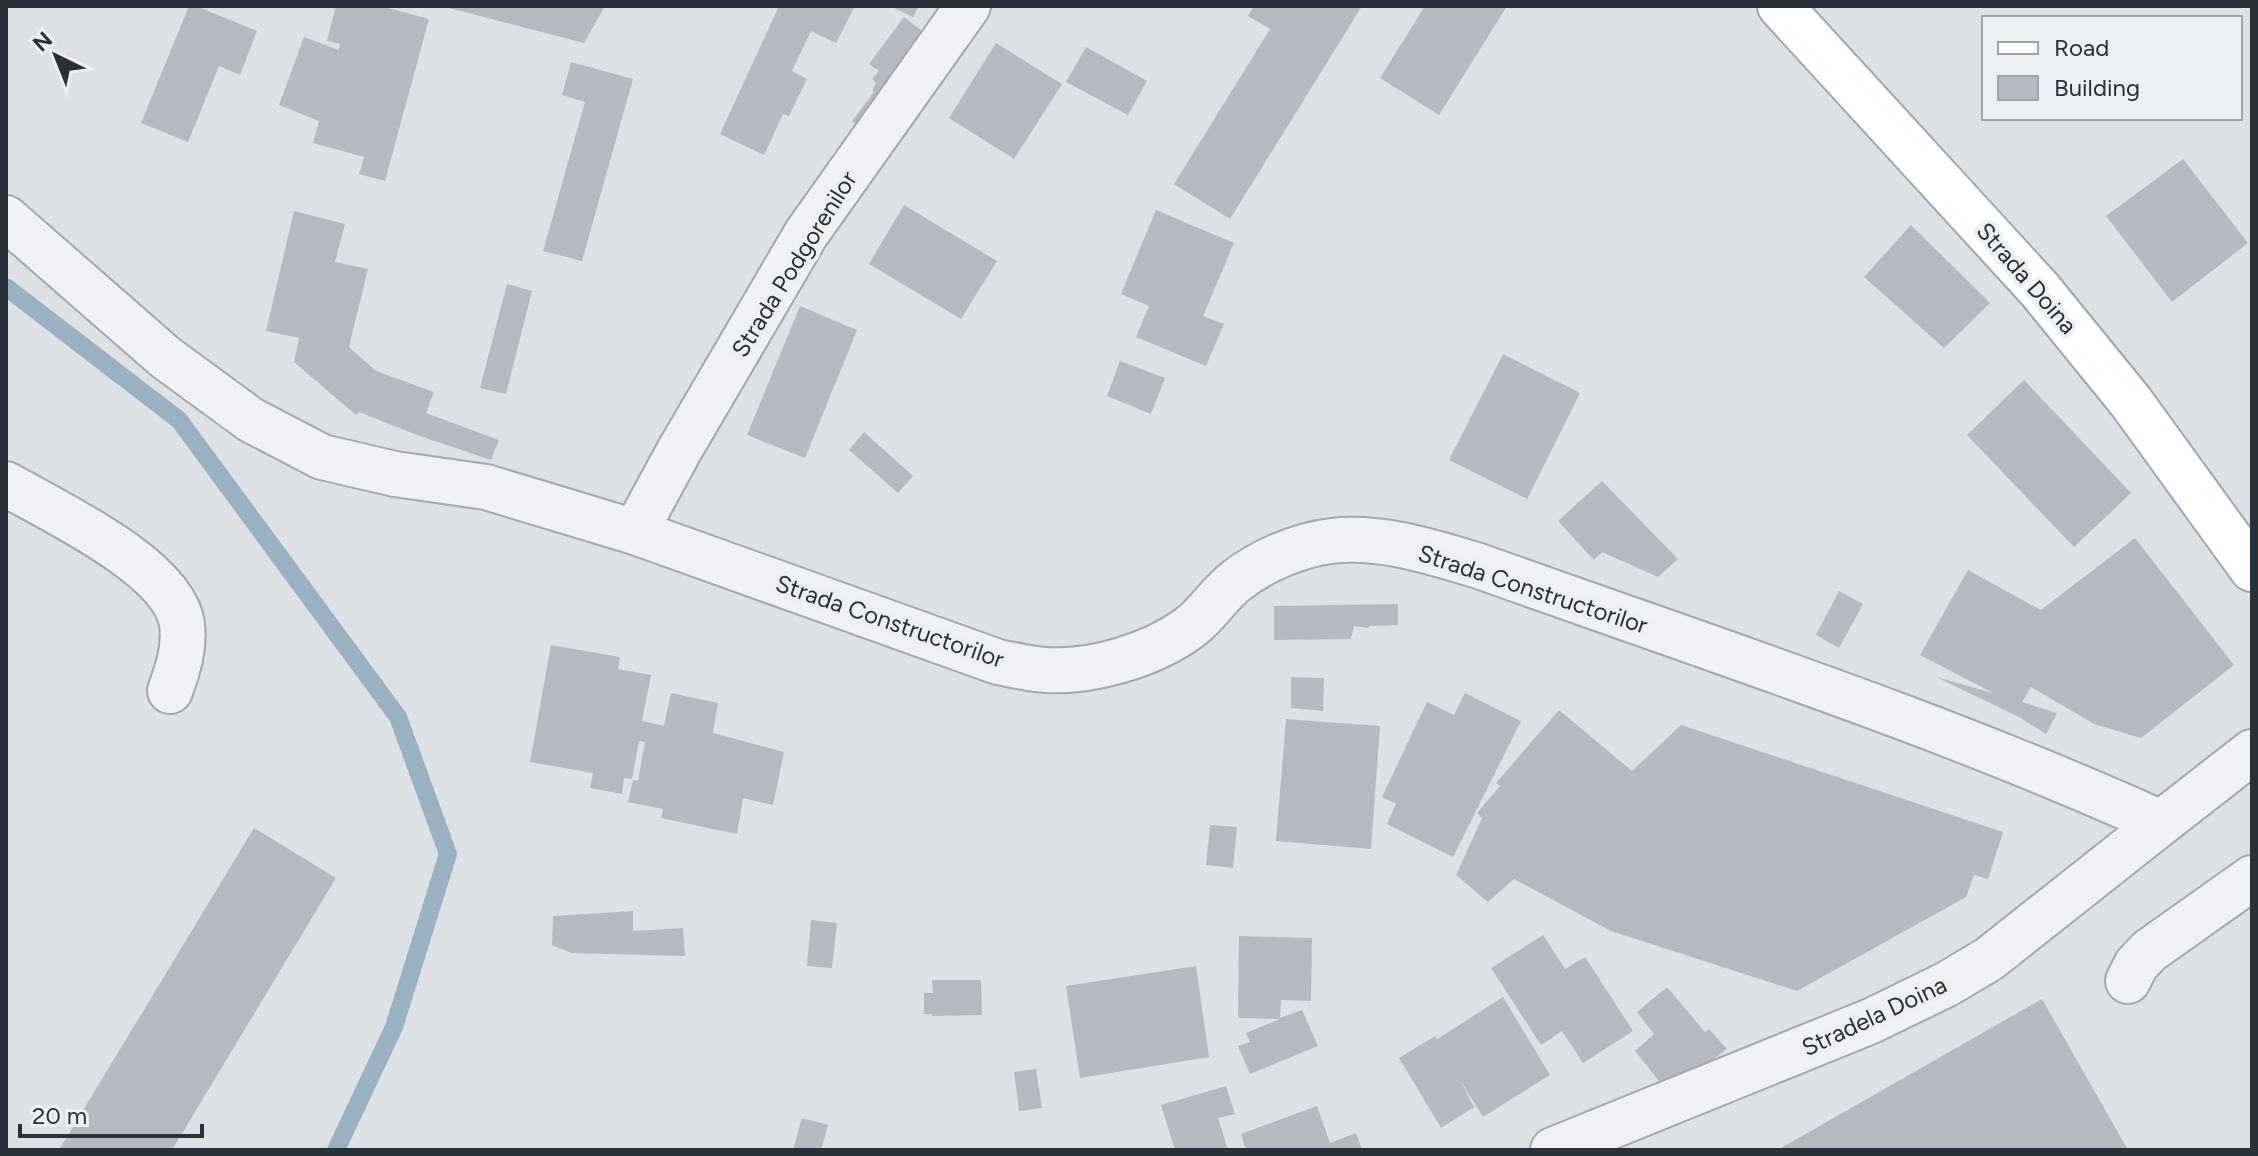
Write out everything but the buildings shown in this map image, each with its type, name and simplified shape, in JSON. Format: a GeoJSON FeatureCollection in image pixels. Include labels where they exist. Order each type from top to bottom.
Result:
{"type":"FeatureCollection","features":[{"type":"Feature","properties":{"kind":"main road","name":"Strada Doina"},"geometry":{"type":"LineString","coordinates":[[1780,6],[2040,290],[2131,402],[2252,569]]}},
{"type":"Feature","properties":{"kind":"street","name":"Strada Podgorenilor"},"geometry":{"type":"LineString","coordinates":[[635,532],[806,234],[968,6]]}},
{"type":"Feature","properties":{"kind":"street","name":"Strada Constructorilor"},"geometry":{"type":"LineString","coordinates":[[6,218],[165,357],[251,420],[322,457],[395,474],[486,487],[635,532],[998,662],[1045,670],[1081,669],[1130,659],[1190,628],[1237,580],[1281,555],[1329,541],[1365,539],[1479,566],[1925,726],[2057,776],[2161,823]]}},
{"type":"Feature","properties":{"kind":"street"},"geometry":{"type":"LineString","coordinates":[[6,484],[103,538],[147,570],[170,597],[182,622],[181,658],[170,691]]}},
{"type":"Feature","properties":{"kind":"street"},"geometry":{"type":"LineString","coordinates":[[2161,823],[2252,752]]}},
{"type":"Feature","properties":{"kind":"street","name":"Stradela Doina"},"geometry":{"type":"LineString","coordinates":[[1553,1150],[1871,1021],[1947,984],[1989,959],[2161,823]]}},
{"type":"Feature","properties":{"kind":"street"},"geometry":{"type":"LineString","coordinates":[[2128,981],[2136,965],[2149,951],[2252,878]]}},
{"type":"Feature","properties":{"kind":"waterway"},"geometry":{"type":"LineString","coordinates":[[6,287],[179,420],[398,717],[448,854],[394,1027],[336,1150]]}}]}
